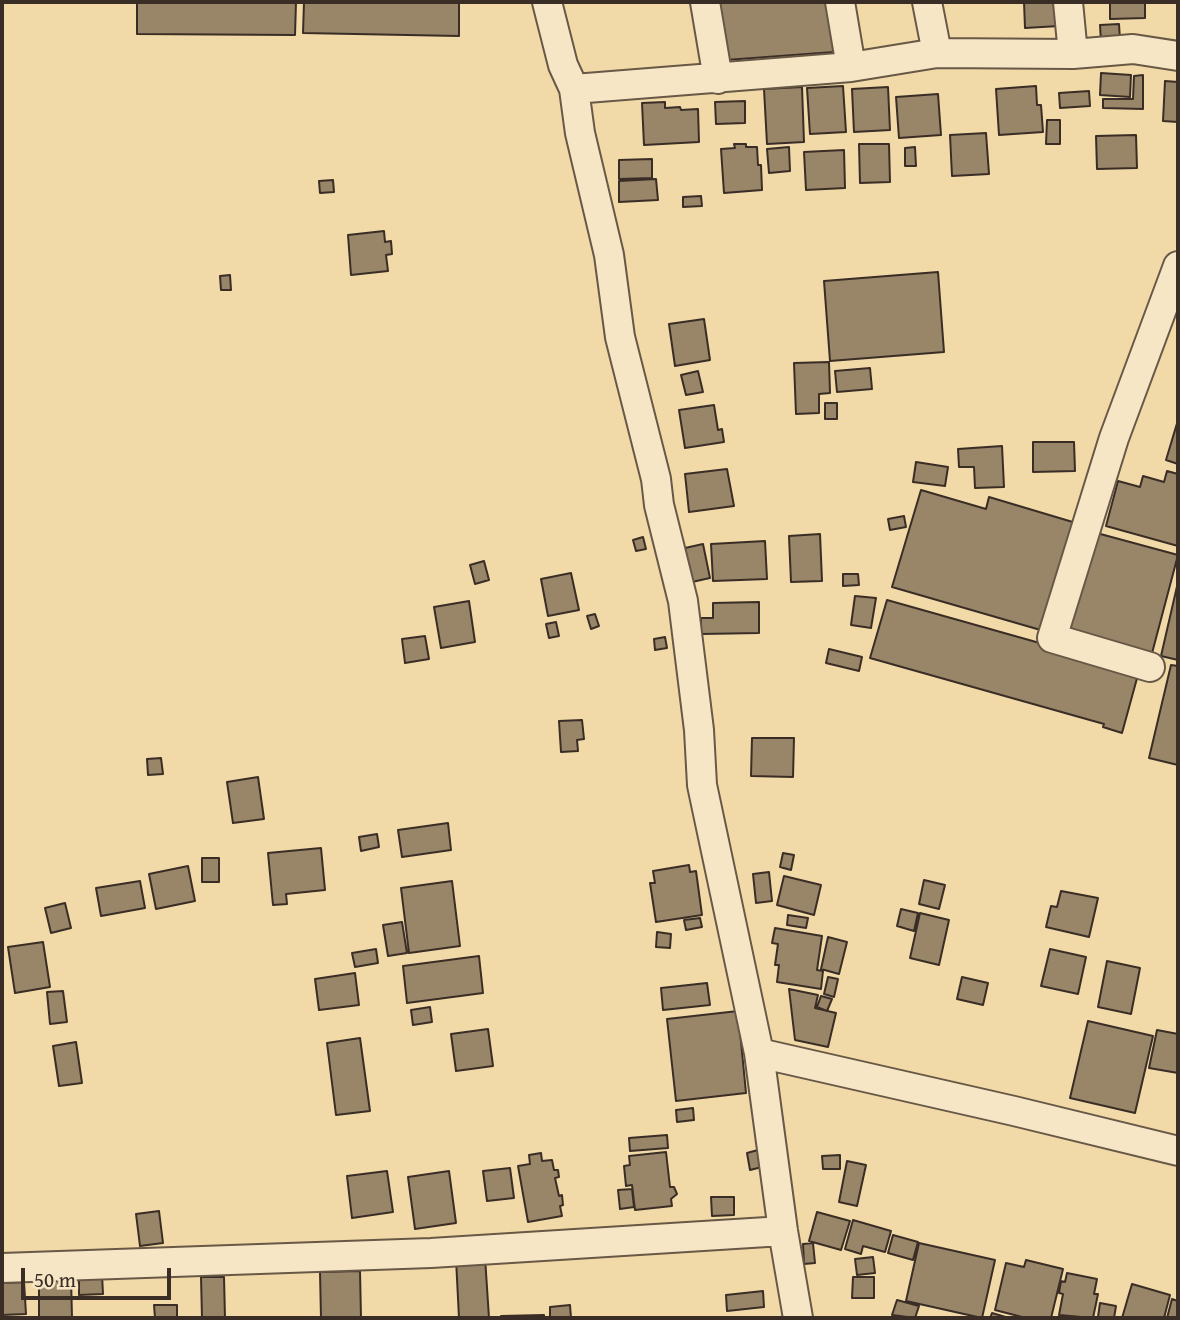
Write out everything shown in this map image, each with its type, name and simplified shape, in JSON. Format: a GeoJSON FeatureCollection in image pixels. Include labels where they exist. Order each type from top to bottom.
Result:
{"type":"FeatureCollection","features":[{"type":"Feature","properties":{"kind":"street"},"geometry":{"type":"LineString","coordinates":[[547,2],[563,65],[574,89],[580,133],[609,255],[620,337],[683,601],[699,730],[702,785],[759,1054],[783,1231],[803,1317]]}},
{"type":"Feature","properties":{"kind":"street"},"geometry":{"type":"LineString","coordinates":[[705,2],[718,79]]}},
{"type":"Feature","properties":{"kind":"street"},"geometry":{"type":"LineString","coordinates":[[840,2],[850,67]]}},
{"type":"Feature","properties":{"kind":"street"},"geometry":{"type":"LineString","coordinates":[[928,2],[937,53]]}},
{"type":"Feature","properties":{"kind":"street"},"geometry":{"type":"LineString","coordinates":[[1068,2],[1073,54]]}},
{"type":"Feature","properties":{"kind":"street"},"geometry":{"type":"LineString","coordinates":[[574,89],[850,67],[937,53],[1073,54],[1133,50],[1178,56]]}},
{"type":"Feature","properties":{"kind":"street"},"geometry":{"type":"LineString","coordinates":[[1150,667],[1052,638],[1114,438],[1178,266]]}},
{"type":"Feature","properties":{"kind":"street"},"geometry":{"type":"LineString","coordinates":[[759,1054],[1178,1151]]}},
{"type":"Feature","properties":{"kind":"street"},"geometry":{"type":"LineString","coordinates":[[2,1268],[431,1253],[783,1231]]}},
{"type":"Feature","properties":{"kind":"building"},"geometry":{"type":"Polygon","coordinates":[[[137,2],[296,2],[295,35],[137,34],[137,2]]]}},
{"type":"Feature","properties":{"kind":"building"},"geometry":{"type":"Polygon","coordinates":[[[304,2],[459,2],[459,36],[303,33],[304,2]]]}},
{"type":"Feature","properties":{"kind":"building"},"geometry":{"type":"Polygon","coordinates":[[[715,2],[826,2],[834,52],[726,60],[715,2]]]}},
{"type":"Feature","properties":{"kind":"building"},"geometry":{"type":"Polygon","coordinates":[[[1024,2],[1057,2],[1059,26],[1025,28],[1024,2]]]}},
{"type":"Feature","properties":{"kind":"building"},"geometry":{"type":"Polygon","coordinates":[[[1110,2],[1145,2],[1145,18],[1110,19],[1110,2]]]}},
{"type":"Feature","properties":{"kind":"building"},"geometry":{"type":"Polygon","coordinates":[[[1119,24],[1120,40],[1101,42],[1100,25],[1119,24]]]}},
{"type":"Feature","properties":{"kind":"building"},"geometry":{"type":"Polygon","coordinates":[[[1101,73],[1131,75],[1130,97],[1100,95],[1101,73]]]}},
{"type":"Feature","properties":{"kind":"building"},"geometry":{"type":"Polygon","coordinates":[[[1143,75],[1143,109],[1103,108],[1103,99],[1133,99],[1134,76],[1143,75]]]}},
{"type":"Feature","properties":{"kind":"building"},"geometry":{"type":"Polygon","coordinates":[[[1165,81],[1178,82],[1178,122],[1163,121],[1165,81]]]}},
{"type":"Feature","properties":{"kind":"building"},"geometry":{"type":"Polygon","coordinates":[[[843,86],[846,132],[810,134],[807,88],[843,86]]]}},
{"type":"Feature","properties":{"kind":"building"},"geometry":{"type":"Polygon","coordinates":[[[1036,86],[1043,132],[999,135],[996,89],[1036,86]]]}},
{"type":"Feature","properties":{"kind":"building"},"geometry":{"type":"Polygon","coordinates":[[[802,87],[804,142],[767,144],[764,89],[802,87]]]}},
{"type":"Feature","properties":{"kind":"building"},"geometry":{"type":"Polygon","coordinates":[[[888,87],[890,130],[854,132],[852,89],[888,87]]]}},
{"type":"Feature","properties":{"kind":"building"},"geometry":{"type":"Polygon","coordinates":[[[1089,91],[1090,106],[1060,108],[1059,93],[1089,91]]]}},
{"type":"Feature","properties":{"kind":"building"},"geometry":{"type":"Polygon","coordinates":[[[938,94],[941,135],[899,138],[896,97],[938,94]]]}},
{"type":"Feature","properties":{"kind":"building"},"geometry":{"type":"Polygon","coordinates":[[[745,101],[745,123],[716,124],[715,102],[745,101]]]}},
{"type":"Feature","properties":{"kind":"building"},"geometry":{"type":"Polygon","coordinates":[[[665,102],[665,108],[698,109],[699,142],[644,145],[642,103],[665,102]]]}},
{"type":"Feature","properties":{"kind":"building"},"geometry":{"type":"Polygon","coordinates":[[[1047,120],[1060,120],[1060,144],[1046,144],[1047,120]]]}},
{"type":"Feature","properties":{"kind":"building"},"geometry":{"type":"Polygon","coordinates":[[[986,133],[989,174],[952,176],[950,135],[986,133]]]}},
{"type":"Feature","properties":{"kind":"building"},"geometry":{"type":"Polygon","coordinates":[[[1136,135],[1137,168],[1097,169],[1096,136],[1136,135]]]}},
{"type":"Feature","properties":{"kind":"building"},"geometry":{"type":"Polygon","coordinates":[[[734,144],[757,147],[762,190],[724,193],[721,149],[735,148],[734,144]]]}},
{"type":"Feature","properties":{"kind":"building"},"geometry":{"type":"Polygon","coordinates":[[[859,144],[889,144],[890,182],[860,183],[859,144]]]}},
{"type":"Feature","properties":{"kind":"building"},"geometry":{"type":"Polygon","coordinates":[[[789,147],[790,171],[769,173],[767,149],[789,147]]]}},
{"type":"Feature","properties":{"kind":"building"},"geometry":{"type":"Polygon","coordinates":[[[915,147],[916,166],[905,166],[905,148],[915,147]]]}},
{"type":"Feature","properties":{"kind":"building"},"geometry":{"type":"Polygon","coordinates":[[[844,150],[845,188],[806,190],[804,152],[844,150]]]}},
{"type":"Feature","properties":{"kind":"building"},"geometry":{"type":"Polygon","coordinates":[[[652,159],[652,178],[619,179],[619,160],[652,159]]]}},
{"type":"Feature","properties":{"kind":"building"},"geometry":{"type":"Polygon","coordinates":[[[656,179],[658,200],[619,202],[619,181],[656,179]]]}},
{"type":"Feature","properties":{"kind":"building"},"geometry":{"type":"Polygon","coordinates":[[[333,180],[334,192],[320,193],[319,181],[333,180]]]}},
{"type":"Feature","properties":{"kind":"building"},"geometry":{"type":"Polygon","coordinates":[[[701,196],[702,206],[683,207],[683,197],[701,196]]]}},
{"type":"Feature","properties":{"kind":"building"},"geometry":{"type":"Polygon","coordinates":[[[384,231],[385,242],[391,241],[392,254],[386,255],[388,271],[351,275],[348,235],[384,231]]]}},
{"type":"Feature","properties":{"kind":"building"},"geometry":{"type":"Polygon","coordinates":[[[938,272],[944,352],[830,361],[824,281],[938,272]]]}},
{"type":"Feature","properties":{"kind":"building"},"geometry":{"type":"Polygon","coordinates":[[[230,275],[231,290],[221,290],[220,276],[230,275]]]}},
{"type":"Feature","properties":{"kind":"building"},"geometry":{"type":"Polygon","coordinates":[[[704,319],[710,360],[675,366],[669,324],[704,319]]]}},
{"type":"Feature","properties":{"kind":"building"},"geometry":{"type":"Polygon","coordinates":[[[829,362],[830,393],[819,394],[819,413],[796,414],[794,363],[829,362]]]}},
{"type":"Feature","properties":{"kind":"building"},"geometry":{"type":"Polygon","coordinates":[[[870,368],[872,389],[837,392],[835,371],[870,368]]]}},
{"type":"Feature","properties":{"kind":"building"},"geometry":{"type":"Polygon","coordinates":[[[698,371],[703,392],[686,395],[681,375],[698,371]]]}},
{"type":"Feature","properties":{"kind":"building"},"geometry":{"type":"Polygon","coordinates":[[[825,403],[837,403],[837,419],[825,419],[825,403]]]}},
{"type":"Feature","properties":{"kind":"building"},"geometry":{"type":"Polygon","coordinates":[[[714,405],[718,430],[722,429],[724,442],[685,448],[679,410],[714,405]]]}},
{"type":"Feature","properties":{"kind":"building"},"geometry":{"type":"Polygon","coordinates":[[[1178,420],[1178,464],[1166,460],[1178,420]]]}},
{"type":"Feature","properties":{"kind":"building"},"geometry":{"type":"Polygon","coordinates":[[[1033,442],[1074,442],[1075,471],[1033,472],[1033,442]]]}},
{"type":"Feature","properties":{"kind":"building"},"geometry":{"type":"Polygon","coordinates":[[[1002,446],[1004,487],[975,488],[974,467],[959,467],[958,449],[1002,446]]]}},
{"type":"Feature","properties":{"kind":"building"},"geometry":{"type":"Polygon","coordinates":[[[916,462],[948,467],[945,486],[913,482],[916,462]]]}},
{"type":"Feature","properties":{"kind":"building"},"geometry":{"type":"Polygon","coordinates":[[[727,469],[734,506],[689,512],[685,474],[727,469]]]}},
{"type":"Feature","properties":{"kind":"building"},"geometry":{"type":"Polygon","coordinates":[[[1167,471],[1178,474],[1178,546],[1106,526],[1118,481],[1140,487],[1143,476],[1164,482],[1167,471]]]}},
{"type":"Feature","properties":{"kind":"building"},"geometry":{"type":"Polygon","coordinates":[[[921,490],[986,509],[989,497],[1076,523],[1044,631],[892,587],[921,490]]]}},
{"type":"Feature","properties":{"kind":"building"},"geometry":{"type":"Polygon","coordinates":[[[904,516],[906,527],[890,530],[888,519],[904,516]]]}},
{"type":"Feature","properties":{"kind":"building"},"geometry":{"type":"Polygon","coordinates":[[[1093,532],[1178,555],[1151,657],[1065,634],[1093,532]]]}},
{"type":"Feature","properties":{"kind":"building"},"geometry":{"type":"Polygon","coordinates":[[[820,534],[822,581],[791,582],[789,536],[820,534]]]}},
{"type":"Feature","properties":{"kind":"building"},"geometry":{"type":"Polygon","coordinates":[[[643,537],[646,549],[636,551],[633,540],[643,537]]]}},
{"type":"Feature","properties":{"kind":"building"},"geometry":{"type":"Polygon","coordinates":[[[765,541],[767,579],[713,581],[711,544],[765,541]]]}},
{"type":"Feature","properties":{"kind":"building"},"geometry":{"type":"Polygon","coordinates":[[[703,544],[710,578],[692,582],[685,548],[703,544]]]}},
{"type":"Feature","properties":{"kind":"building"},"geometry":{"type":"Polygon","coordinates":[[[484,561],[489,580],[475,584],[470,565],[484,561]]]}},
{"type":"Feature","properties":{"kind":"building"},"geometry":{"type":"Polygon","coordinates":[[[571,573],[579,610],[548,616],[541,579],[571,573]]]}},
{"type":"Feature","properties":{"kind":"building"},"geometry":{"type":"Polygon","coordinates":[[[843,574],[858,574],[859,585],[843,586],[843,574]]]}},
{"type":"Feature","properties":{"kind":"building"},"geometry":{"type":"Polygon","coordinates":[[[1178,582],[1178,660],[1161,656],[1178,582]]]}},
{"type":"Feature","properties":{"kind":"building"},"geometry":{"type":"Polygon","coordinates":[[[855,596],[876,598],[871,628],[851,625],[855,596]]]}},
{"type":"Feature","properties":{"kind":"building"},"geometry":{"type":"Polygon","coordinates":[[[887,600],[1139,671],[1122,733],[1103,727],[1104,724],[870,658],[887,600]]]}},
{"type":"Feature","properties":{"kind":"building"},"geometry":{"type":"Polygon","coordinates":[[[469,601],[475,642],[441,648],[434,607],[469,601]]]}},
{"type":"Feature","properties":{"kind":"building"},"geometry":{"type":"Polygon","coordinates":[[[759,602],[759,633],[701,634],[701,618],[713,618],[713,603],[759,602]]]}},
{"type":"Feature","properties":{"kind":"building"},"geometry":{"type":"Polygon","coordinates":[[[595,614],[599,626],[591,629],[587,616],[595,614]]]}},
{"type":"Feature","properties":{"kind":"building"},"geometry":{"type":"Polygon","coordinates":[[[556,622],[559,636],[549,638],[546,624],[556,622]]]}},
{"type":"Feature","properties":{"kind":"building"},"geometry":{"type":"Polygon","coordinates":[[[425,636],[429,659],[405,663],[402,639],[425,636]]]}},
{"type":"Feature","properties":{"kind":"building"},"geometry":{"type":"Polygon","coordinates":[[[665,637],[667,648],[655,650],[654,639],[665,637]]]}},
{"type":"Feature","properties":{"kind":"building"},"geometry":{"type":"Polygon","coordinates":[[[829,649],[862,657],[859,671],[826,663],[829,649]]]}},
{"type":"Feature","properties":{"kind":"building"},"geometry":{"type":"Polygon","coordinates":[[[1171,665],[1178,666],[1178,765],[1149,758],[1171,665]]]}},
{"type":"Feature","properties":{"kind":"building"},"geometry":{"type":"Polygon","coordinates":[[[582,720],[584,739],[577,740],[578,751],[561,752],[559,721],[582,720]]]}},
{"type":"Feature","properties":{"kind":"building"},"geometry":{"type":"Polygon","coordinates":[[[752,738],[794,738],[793,777],[751,776],[752,738]]]}},
{"type":"Feature","properties":{"kind":"building"},"geometry":{"type":"Polygon","coordinates":[[[161,758],[163,774],[148,775],[147,759],[161,758]]]}},
{"type":"Feature","properties":{"kind":"building"},"geometry":{"type":"Polygon","coordinates":[[[258,777],[264,819],[233,823],[227,782],[258,777]]]}},
{"type":"Feature","properties":{"kind":"building"},"geometry":{"type":"Polygon","coordinates":[[[448,823],[451,850],[402,857],[398,830],[448,823]]]}},
{"type":"Feature","properties":{"kind":"building"},"geometry":{"type":"Polygon","coordinates":[[[377,834],[379,847],[361,851],[359,837],[377,834]]]}},
{"type":"Feature","properties":{"kind":"building"},"geometry":{"type":"Polygon","coordinates":[[[321,848],[325,890],[286,894],[287,904],[273,905],[268,853],[321,848]]]}},
{"type":"Feature","properties":{"kind":"building"},"geometry":{"type":"Polygon","coordinates":[[[783,853],[794,855],[791,870],[780,867],[783,853]]]}},
{"type":"Feature","properties":{"kind":"building"},"geometry":{"type":"Polygon","coordinates":[[[202,858],[219,858],[219,882],[202,882],[202,858]]]}},
{"type":"Feature","properties":{"kind":"building"},"geometry":{"type":"Polygon","coordinates":[[[689,865],[690,872],[696,871],[702,915],[656,922],[650,883],[655,883],[653,871],[689,865]]]}},
{"type":"Feature","properties":{"kind":"building"},"geometry":{"type":"Polygon","coordinates":[[[188,866],[195,901],[156,909],[149,874],[188,866]]]}},
{"type":"Feature","properties":{"kind":"building"},"geometry":{"type":"Polygon","coordinates":[[[769,872],[772,901],[756,903],[753,874],[769,872]]]}},
{"type":"Feature","properties":{"kind":"building"},"geometry":{"type":"Polygon","coordinates":[[[784,876],[821,885],[814,915],[777,905],[784,876]]]}},
{"type":"Feature","properties":{"kind":"building"},"geometry":{"type":"Polygon","coordinates":[[[924,880],[945,885],[939,909],[919,904],[924,880]]]}},
{"type":"Feature","properties":{"kind":"building"},"geometry":{"type":"Polygon","coordinates":[[[140,881],[145,908],[101,916],[96,888],[140,881]]]}},
{"type":"Feature","properties":{"kind":"building"},"geometry":{"type":"Polygon","coordinates":[[[452,881],[460,946],[409,953],[401,888],[452,881]]]}},
{"type":"Feature","properties":{"kind":"building"},"geometry":{"type":"Polygon","coordinates":[[[1061,891],[1098,898],[1089,937],[1046,927],[1051,906],[1057,907],[1061,891]]]}},
{"type":"Feature","properties":{"kind":"building"},"geometry":{"type":"Polygon","coordinates":[[[65,903],[71,928],[51,933],[45,908],[65,903]]]}},
{"type":"Feature","properties":{"kind":"building"},"geometry":{"type":"Polygon","coordinates":[[[901,909],[918,913],[914,931],[897,926],[901,909]]]}},
{"type":"Feature","properties":{"kind":"building"},"geometry":{"type":"Polygon","coordinates":[[[920,913],[949,920],[939,965],[910,958],[920,913]]]}},
{"type":"Feature","properties":{"kind":"building"},"geometry":{"type":"Polygon","coordinates":[[[788,915],[808,918],[806,928],[787,925],[788,915]]]}},
{"type":"Feature","properties":{"kind":"building"},"geometry":{"type":"Polygon","coordinates":[[[700,918],[702,927],[686,930],[684,920],[700,918]]]}},
{"type":"Feature","properties":{"kind":"building"},"geometry":{"type":"Polygon","coordinates":[[[402,922],[407,953],[388,956],[383,925],[402,922]]]}},
{"type":"Feature","properties":{"kind":"building"},"geometry":{"type":"Polygon","coordinates":[[[775,928],[822,936],[817,970],[823,971],[821,989],[777,982],[779,965],[775,965],[778,944],[772,943],[775,928]]]}},
{"type":"Feature","properties":{"kind":"building"},"geometry":{"type":"Polygon","coordinates":[[[657,932],[671,934],[670,948],[656,947],[657,932]]]}},
{"type":"Feature","properties":{"kind":"building"},"geometry":{"type":"Polygon","coordinates":[[[828,937],[847,942],[839,974],[821,969],[828,937]]]}},
{"type":"Feature","properties":{"kind":"building"},"geometry":{"type":"Polygon","coordinates":[[[43,942],[50,987],[15,993],[8,947],[43,942]]]}},
{"type":"Feature","properties":{"kind":"building"},"geometry":{"type":"Polygon","coordinates":[[[376,949],[378,963],[355,967],[352,953],[376,949]]]}},
{"type":"Feature","properties":{"kind":"building"},"geometry":{"type":"Polygon","coordinates":[[[1050,949],[1086,957],[1078,994],[1041,986],[1050,949]]]}},
{"type":"Feature","properties":{"kind":"building"},"geometry":{"type":"Polygon","coordinates":[[[479,956],[483,993],[407,1003],[403,966],[479,956]]]}},
{"type":"Feature","properties":{"kind":"building"},"geometry":{"type":"Polygon","coordinates":[[[1107,961],[1140,968],[1131,1014],[1098,1007],[1107,961]]]}},
{"type":"Feature","properties":{"kind":"building"},"geometry":{"type":"Polygon","coordinates":[[[355,973],[359,1005],[319,1010],[315,979],[355,973]]]}},
{"type":"Feature","properties":{"kind":"building"},"geometry":{"type":"Polygon","coordinates":[[[828,977],[838,979],[834,997],[824,994],[828,977]]]}},
{"type":"Feature","properties":{"kind":"building"},"geometry":{"type":"Polygon","coordinates":[[[962,977],[988,983],[983,1005],[957,999],[962,977]]]}},
{"type":"Feature","properties":{"kind":"building"},"geometry":{"type":"Polygon","coordinates":[[[707,983],[710,1005],[663,1010],[661,988],[707,983]]]}},
{"type":"Feature","properties":{"kind":"building"},"geometry":{"type":"Polygon","coordinates":[[[789,989],[818,995],[815,1008],[836,1013],[828,1047],[795,1040],[789,989]]]}},
{"type":"Feature","properties":{"kind":"building"},"geometry":{"type":"Polygon","coordinates":[[[63,991],[67,1022],[50,1024],[47,992],[63,991]]]}},
{"type":"Feature","properties":{"kind":"building"},"geometry":{"type":"Polygon","coordinates":[[[821,996],[832,999],[827,1011],[817,1007],[821,996]]]}},
{"type":"Feature","properties":{"kind":"building"},"geometry":{"type":"Polygon","coordinates":[[[430,1007],[432,1022],[413,1025],[411,1010],[430,1007]]]}},
{"type":"Feature","properties":{"kind":"building"},"geometry":{"type":"Polygon","coordinates":[[[738,1011],[746,1093],[676,1101],[667,1019],[738,1011]]]}},
{"type":"Feature","properties":{"kind":"building"},"geometry":{"type":"Polygon","coordinates":[[[1088,1021],[1153,1036],[1135,1113],[1070,1098],[1088,1021]]]}},
{"type":"Feature","properties":{"kind":"building"},"geometry":{"type":"Polygon","coordinates":[[[488,1029],[493,1066],[456,1071],[451,1034],[488,1029]]]}},
{"type":"Feature","properties":{"kind":"building"},"geometry":{"type":"Polygon","coordinates":[[[1157,1030],[1178,1034],[1178,1073],[1149,1068],[1157,1030]]]}},
{"type":"Feature","properties":{"kind":"building"},"geometry":{"type":"Polygon","coordinates":[[[360,1038],[370,1111],[336,1115],[327,1043],[360,1038]]]}},
{"type":"Feature","properties":{"kind":"building"},"geometry":{"type":"Polygon","coordinates":[[[76,1042],[82,1083],[59,1086],[53,1046],[76,1042]]]}},
{"type":"Feature","properties":{"kind":"building"},"geometry":{"type":"Polygon","coordinates":[[[693,1108],[694,1120],[677,1122],[676,1110],[693,1108]]]}},
{"type":"Feature","properties":{"kind":"building"},"geometry":{"type":"Polygon","coordinates":[[[667,1135],[668,1148],[630,1151],[629,1138],[667,1135]]]}},
{"type":"Feature","properties":{"kind":"building"},"geometry":{"type":"Polygon","coordinates":[[[758,1150],[762,1167],[750,1170],[747,1153],[758,1150]]]}},
{"type":"Feature","properties":{"kind":"building"},"geometry":{"type":"Polygon","coordinates":[[[666,1152],[670,1187],[674,1187],[677,1194],[671,1199],[672,1206],[635,1210],[632,1185],[626,1186],[624,1166],[630,1165],[629,1156],[666,1152]]]}},
{"type":"Feature","properties":{"kind":"building"},"geometry":{"type":"Polygon","coordinates":[[[541,1153],[542,1161],[552,1160],[554,1170],[558,1170],[559,1177],[555,1178],[559,1196],[562,1195],[562,1216],[528,1222],[518,1166],[530,1164],[529,1155],[541,1153]]]}},
{"type":"Feature","properties":{"kind":"building"},"geometry":{"type":"Polygon","coordinates":[[[840,1155],[840,1169],[823,1169],[822,1156],[840,1155]]]}},
{"type":"Feature","properties":{"kind":"building"},"geometry":{"type":"Polygon","coordinates":[[[847,1161],[866,1165],[857,1206],[839,1202],[847,1161]]]}},
{"type":"Feature","properties":{"kind":"building"},"geometry":{"type":"Polygon","coordinates":[[[510,1168],[514,1198],[487,1201],[483,1171],[510,1168]]]}},
{"type":"Feature","properties":{"kind":"building"},"geometry":{"type":"Polygon","coordinates":[[[387,1171],[393,1212],[352,1218],[347,1176],[387,1171]]]}},
{"type":"Feature","properties":{"kind":"building"},"geometry":{"type":"Polygon","coordinates":[[[449,1171],[456,1223],[415,1229],[408,1177],[449,1171]]]}},
{"type":"Feature","properties":{"kind":"building"},"geometry":{"type":"Polygon","coordinates":[[[632,1189],[634,1207],[620,1209],[618,1190],[632,1189]]]}},
{"type":"Feature","properties":{"kind":"building"},"geometry":{"type":"Polygon","coordinates":[[[711,1197],[734,1197],[734,1215],[712,1216],[711,1197]]]}},
{"type":"Feature","properties":{"kind":"building"},"geometry":{"type":"Polygon","coordinates":[[[159,1211],[163,1243],[140,1246],[136,1214],[159,1211]]]}},
{"type":"Feature","properties":{"kind":"building"},"geometry":{"type":"Polygon","coordinates":[[[817,1212],[850,1221],[841,1250],[809,1241],[817,1212]]]}},
{"type":"Feature","properties":{"kind":"building"},"geometry":{"type":"Polygon","coordinates":[[[853,1220],[891,1231],[885,1252],[863,1246],[861,1254],[845,1249],[853,1220]]]}},
{"type":"Feature","properties":{"kind":"building"},"geometry":{"type":"Polygon","coordinates":[[[893,1235],[918,1242],[913,1260],[888,1253],[893,1235]]]}},
{"type":"Feature","properties":{"kind":"building"},"geometry":{"type":"Polygon","coordinates":[[[813,1243],[815,1263],[804,1264],[803,1244],[813,1243]]]}},
{"type":"Feature","properties":{"kind":"building"},"geometry":{"type":"Polygon","coordinates":[[[919,1243],[995,1260],[982,1318],[906,1301],[919,1243]]]}},
{"type":"Feature","properties":{"kind":"building"},"geometry":{"type":"Polygon","coordinates":[[[485,1257],[489,1318],[459,1318],[456,1259],[485,1257]]]}},
{"type":"Feature","properties":{"kind":"building"},"geometry":{"type":"Polygon","coordinates":[[[873,1257],[875,1273],[857,1275],[855,1259],[873,1257]]]}},
{"type":"Feature","properties":{"kind":"building"},"geometry":{"type":"Polygon","coordinates":[[[1026,1260],[1063,1269],[1051,1318],[1026,1318],[995,1310],[1006,1263],[1024,1267],[1026,1260]]]}},
{"type":"Feature","properties":{"kind":"building"},"geometry":{"type":"Polygon","coordinates":[[[360,1271],[361,1318],[321,1318],[320,1272],[360,1271]]]}},
{"type":"Feature","properties":{"kind":"building"},"geometry":{"type":"Polygon","coordinates":[[[1067,1273],[1097,1279],[1094,1294],[1098,1294],[1093,1318],[1059,1315],[1063,1294],[1059,1293],[1061,1281],[1065,1282],[1067,1273]]]}},
{"type":"Feature","properties":{"kind":"building"},"geometry":{"type":"Polygon","coordinates":[[[102,1275],[103,1294],[79,1295],[79,1276],[102,1275]]]}},
{"type":"Feature","properties":{"kind":"building"},"geometry":{"type":"Polygon","coordinates":[[[71,1277],[72,1318],[39,1318],[39,1278],[71,1277]]]}},
{"type":"Feature","properties":{"kind":"building"},"geometry":{"type":"Polygon","coordinates":[[[201,1277],[224,1277],[225,1318],[202,1318],[201,1277]]]}},
{"type":"Feature","properties":{"kind":"building"},"geometry":{"type":"Polygon","coordinates":[[[853,1277],[874,1277],[874,1298],[852,1298],[853,1277]]]}},
{"type":"Feature","properties":{"kind":"building"},"geometry":{"type":"Polygon","coordinates":[[[24,1282],[26,1314],[2,1315],[2,1283],[24,1282]]]}},
{"type":"Feature","properties":{"kind":"building"},"geometry":{"type":"Polygon","coordinates":[[[1132,1284],[1170,1295],[1164,1318],[1122,1318],[1132,1284]]]}},
{"type":"Feature","properties":{"kind":"building"},"geometry":{"type":"Polygon","coordinates":[[[763,1291],[764,1307],[727,1311],[726,1295],[763,1291]]]}},
{"type":"Feature","properties":{"kind":"building"},"geometry":{"type":"Polygon","coordinates":[[[1172,1299],[1178,1301],[1178,1318],[1167,1318],[1172,1299]]]}},
{"type":"Feature","properties":{"kind":"building"},"geometry":{"type":"Polygon","coordinates":[[[897,1300],[919,1306],[915,1318],[892,1315],[897,1300]]]}},
{"type":"Feature","properties":{"kind":"building"},"geometry":{"type":"Polygon","coordinates":[[[1100,1303],[1116,1306],[1114,1318],[1098,1317],[1100,1303]]]}},
{"type":"Feature","properties":{"kind":"building"},"geometry":{"type":"Polygon","coordinates":[[[154,1305],[177,1305],[177,1318],[155,1318],[154,1305]]]}},
{"type":"Feature","properties":{"kind":"building"},"geometry":{"type":"Polygon","coordinates":[[[570,1305],[571,1318],[550,1318],[550,1307],[570,1305]]]}},
{"type":"Feature","properties":{"kind":"building"},"geometry":{"type":"Polygon","coordinates":[[[992,1313],[1009,1318],[990,1318],[992,1313]]]}},
{"type":"Feature","properties":{"kind":"building"},"geometry":{"type":"Polygon","coordinates":[[[544,1315],[544,1318],[501,1318],[501,1316],[544,1315]]]}}]}
